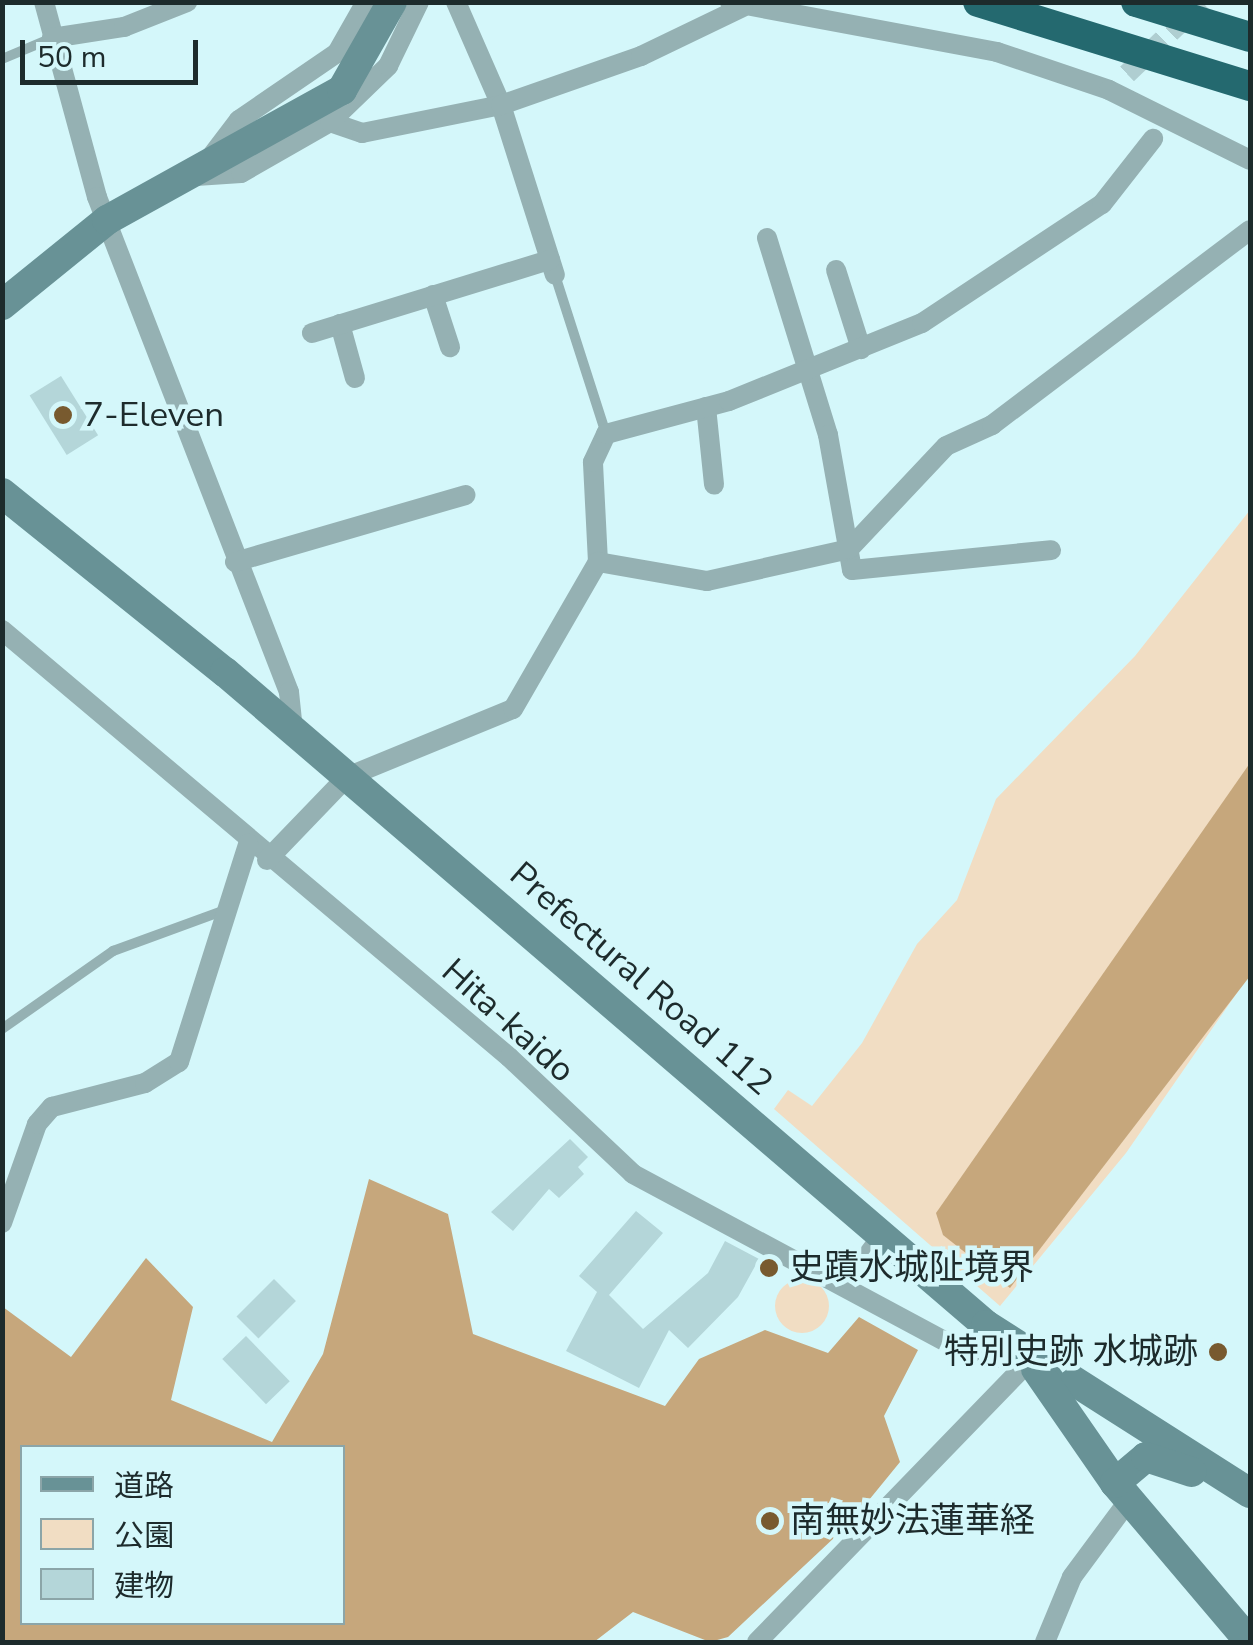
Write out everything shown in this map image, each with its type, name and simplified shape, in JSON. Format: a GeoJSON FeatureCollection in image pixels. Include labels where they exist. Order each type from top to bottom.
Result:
{"type":"FeatureCollection","features":[{"type":"Feature","properties":{"kind":"highway"},"geometry":{"type":"LineString","coordinates":[[978,2],[1250,86]]}},
{"type":"Feature","properties":{"kind":"highway"},"geometry":{"type":"LineString","coordinates":[[1136,2],[1250,38]]}},
{"type":"Feature","properties":{"kind":"main road"},"geometry":{"type":"LineString","coordinates":[[4,301],[107,220],[196,176],[342,90],[392,2]]}},
{"type":"Feature","properties":{"kind":"main road","name":"Prefectural Road 112"},"geometry":{"type":"LineString","coordinates":[[2,493],[293,730],[1030,1360],[1246,1491]]}},
{"type":"Feature","properties":{"kind":"main road"},"geometry":{"type":"LineString","coordinates":[[1030,1360],[1122,1491],[1250,1642]]}},
{"type":"Feature","properties":{"kind":"main road"},"geometry":{"type":"LineString","coordinates":[[1122,1491],[1146,1457],[1246,1491]]}},
{"type":"Feature","properties":{"kind":"street"},"geometry":{"type":"LineString","coordinates":[[44,2],[107,220],[289,692],[293,730]]}},
{"type":"Feature","properties":{"kind":"street"},"geometry":{"type":"LineString","coordinates":[[52,38],[124,27],[186,2]]}},
{"type":"Feature","properties":{"kind":"street"},"geometry":{"type":"LineString","coordinates":[[196,176],[239,120],[337,53],[366,2]]}},
{"type":"Feature","properties":{"kind":"street"},"geometry":{"type":"LineString","coordinates":[[196,176],[241,173],[330,122],[388,66],[419,2]]}},
{"type":"Feature","properties":{"kind":"street"},"geometry":{"type":"LineString","coordinates":[[312,332],[433,296],[553,268],[502,105],[456,2]]}},
{"type":"Feature","properties":{"kind":"street"},"geometry":{"type":"LineString","coordinates":[[330,122],[362,133],[502,105],[641,56],[736,5],[914,33],[1109,90],[1250,160]]}},
{"type":"Feature","properties":{"kind":"street"},"geometry":{"type":"LineString","coordinates":[[1109,90],[1127,74]]}},
{"type":"Feature","properties":{"kind":"street"},"geometry":{"type":"LineString","coordinates":[[267,860],[348,777],[513,709],[598,562],[593,462],[606,434],[706,407],[810,370],[922,323],[1102,204],[1153,139]]}},
{"type":"Feature","properties":{"kind":"street"},"geometry":{"type":"LineString","coordinates":[[598,562],[708,581],[849,550],[946,446],[992,425],[1250,230]]}},
{"type":"Feature","properties":{"kind":"street"},"geometry":{"type":"LineString","coordinates":[[767,238],[810,370],[852,570],[866,574],[1051,550]]}},
{"type":"Feature","properties":{"kind":"street"},"geometry":{"type":"LineString","coordinates":[[836,270],[861,349]]}},
{"type":"Feature","properties":{"kind":"street"},"geometry":{"type":"LineString","coordinates":[[433,296],[450,346]]}},
{"type":"Feature","properties":{"kind":"street"},"geometry":{"type":"LineString","coordinates":[[340,324],[355,378]]}},
{"type":"Feature","properties":{"kind":"street"},"geometry":{"type":"LineString","coordinates":[[706,407],[714,485]]}},
{"type":"Feature","properties":{"kind":"street"},"geometry":{"type":"LineString","coordinates":[[236,562],[466,495]]}},
{"type":"Feature","properties":{"kind":"street","name":"Hita-kaido"},"geometry":{"type":"LineString","coordinates":[[2,630],[248,844],[509,1057],[633,1174],[970,1355],[1030,1360]]}},
{"type":"Feature","properties":{"kind":"street"},"geometry":{"type":"LineString","coordinates":[[2,1224],[36,1124],[52,1107],[145,1083],[179,1062],[211,982],[225,910],[248,844]]}},
{"type":"Feature","properties":{"kind":"street"},"geometry":{"type":"LineString","coordinates":[[757,1642],[1030,1360]]}},
{"type":"Feature","properties":{"kind":"street"},"geometry":{"type":"LineString","coordinates":[[1045,1642],[1072,1578],[1122,1491]]}},
{"type":"Feature","properties":{"kind":"lane"},"geometry":{"type":"LineString","coordinates":[[2,60],[52,38]]}},
{"type":"Feature","properties":{"kind":"lane"},"geometry":{"type":"LineString","coordinates":[[553,268],[606,434]]}},
{"type":"Feature","properties":{"kind":"lane"},"geometry":{"type":"LineString","coordinates":[[2,1030],[113,950],[225,910]]}},
{"type":"Feature","properties":{"kind":"lane"},"geometry":{"type":"LineString","coordinates":[[839,1285],[878,1232]]}},
{"type":"Feature","properties":{"kind":"green space"},"geometry":{"type":"Polygon","coordinates":[[[1250,510],[1250,974],[1126,1153],[1000,1306],[774,1109],[788,1090],[812,1106],[862,1043],[917,944],[957,900],[996,799],[1135,656],[1250,510]]]}},
{"type":"Feature","properties":{"kind":"green space"},"geometry":{"type":"Polygon","coordinates":[[[802,1279],[821,1287],[829,1306],[821,1325],[802,1333],[783,1325],[775,1306],[783,1287],[802,1279]]]}},
{"type":"Feature","properties":{"kind":"shaded area"},"geometry":{"type":"Polygon","coordinates":[[[1250,763],[1250,976],[1010,1288],[943,1235],[936,1213],[1250,763]]]}},
{"type":"Feature","properties":{"kind":"shaded area"},"geometry":{"type":"Polygon","coordinates":[[[369,1179],[448,1214],[473,1334],[665,1406],[699,1359],[765,1330],[828,1353],[859,1317],[918,1350],[884,1416],[900,1462],[851,1522],[728,1637],[710,1642],[633,1612],[594,1642],[3,1642],[3,1307],[71,1357],[146,1258],[193,1307],[171,1400],[272,1442],[323,1354],[369,1179]]]}},
{"type":"Feature","properties":{"kind":"building","name":"7-Eleven"},"geometry":{"type":"Polygon","coordinates":[[[61,376],[98,435],[67,455],[30,396],[61,376]]]}},
{"type":"Feature","properties":{"kind":"building"},"geometry":{"type":"Polygon","coordinates":[[[570,1139],[588,1157],[578,1167],[584,1174],[559,1198],[549,1189],[513,1231],[491,1212],[570,1139]]]}},
{"type":"Feature","properties":{"kind":"building"},"geometry":{"type":"Polygon","coordinates":[[[636,1211],[663,1233],[609,1295],[643,1329],[708,1273],[725,1241],[759,1259],[738,1297],[688,1348],[669,1330],[639,1388],[566,1351],[597,1292],[579,1276],[636,1211]]]}},
{"type":"Feature","properties":{"kind":"building"},"geometry":{"type":"Polygon","coordinates":[[[274,1279],[296,1301],[258,1338],[237,1316],[274,1279]]]}},
{"type":"Feature","properties":{"kind":"building"},"geometry":{"type":"Polygon","coordinates":[[[246,1336],[290,1381],[266,1404],[222,1359],[246,1336]]]}},
{"type":"Feature","properties":{"kind":"tunnel"},"geometry":{"type":"LineString","coordinates":[[1127,74],[1202,2]]}},
{"type":"Feature","properties":{"kind":"place","name":"7-Eleven"},"geometry":{"type":"Point","coordinates":[63,415]}},
{"type":"Feature","properties":{"kind":"place","name":"史蹟水城阯境界"},"geometry":{"type":"Point","coordinates":[769,1268]}},
{"type":"Feature","properties":{"kind":"place","name":"特別史跡 水城跡"},"geometry":{"type":"Point","coordinates":[1218,1352]}},
{"type":"Feature","properties":{"kind":"place","name":"南無妙法蓮華経"},"geometry":{"type":"Point","coordinates":[770,1521]}}]}
